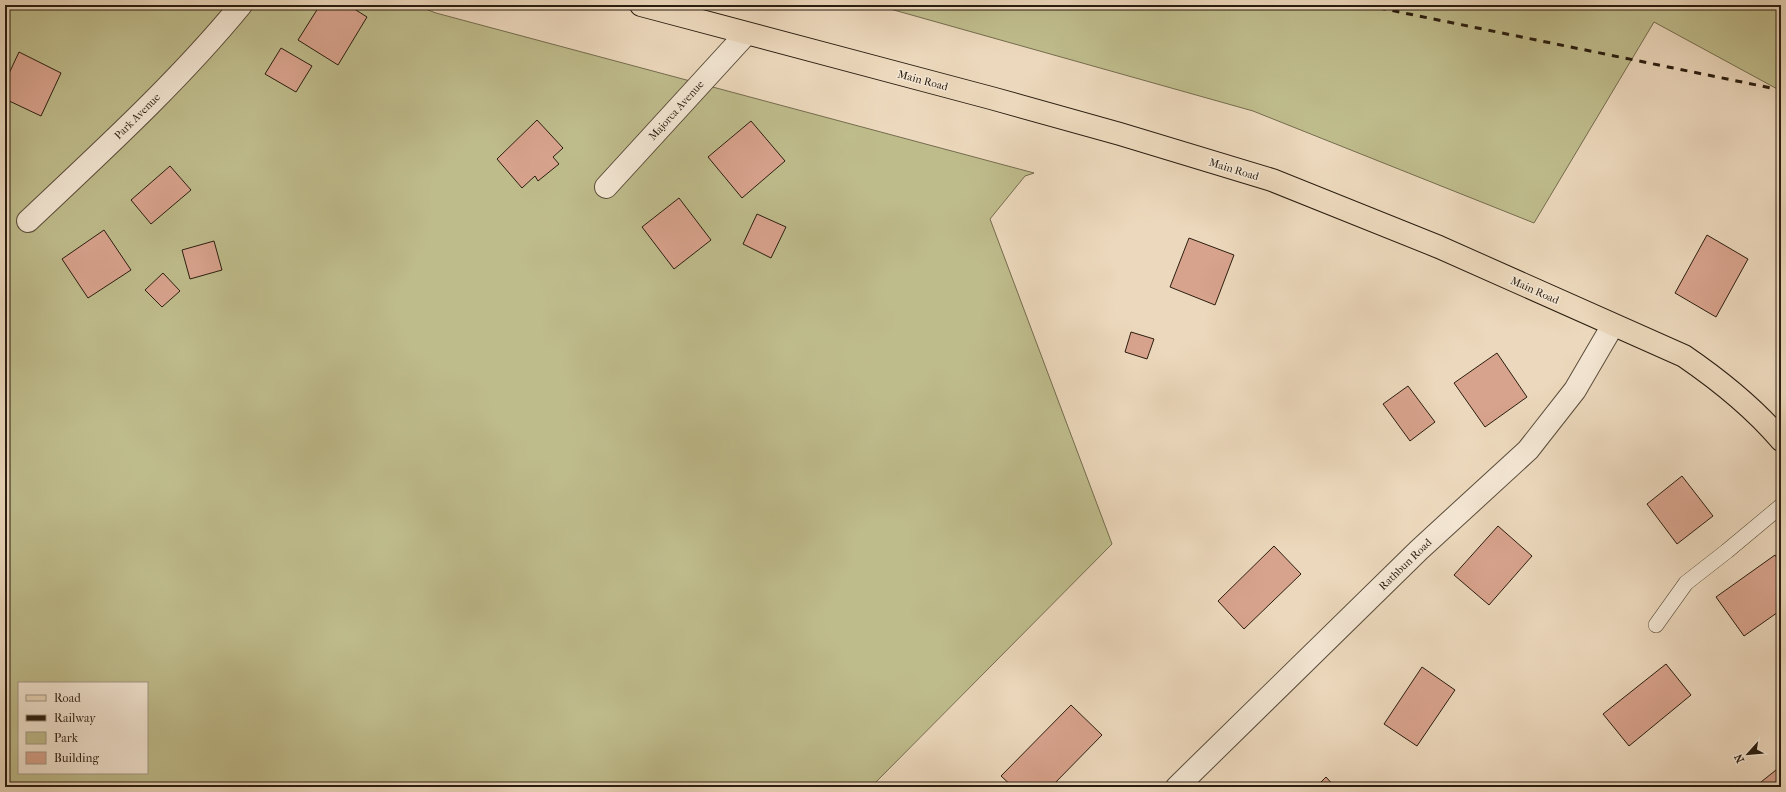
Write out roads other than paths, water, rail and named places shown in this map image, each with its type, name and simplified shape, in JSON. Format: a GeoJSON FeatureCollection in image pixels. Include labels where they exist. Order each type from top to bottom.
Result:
{"type":"FeatureCollection","features":[{"type":"Feature","properties":{"kind":"main road","name":"Main Road"},"geometry":{"type":"LineString","coordinates":[[641,5],[1052,115],[1272,180],[1439,247],[1684,356],[1714,377],[1756,412],[1781,440]]}},
{"type":"Feature","properties":{"kind":"street","name":"Park Avenue"},"geometry":{"type":"LineString","coordinates":[[28,222],[115,139],[205,48],[241,5]]}},
{"type":"Feature","properties":{"kind":"street","name":"Majorca Avenue"},"geometry":{"type":"LineString","coordinates":[[606,187],[746,34]]}},
{"type":"Feature","properties":{"kind":"street","name":"Rathbun Road"},"geometry":{"type":"LineString","coordinates":[[1177,787],[1419,550],[1528,450],[1575,390],[1613,325]]}},
{"type":"Feature","properties":{"kind":"lane"},"geometry":{"type":"LineString","coordinates":[[1656,625],[1686,583],[1781,506]]}},
{"type":"Feature","properties":{"kind":"railway"},"geometry":{"type":"LineString","coordinates":[[1365,5],[1781,90]]}}]}
